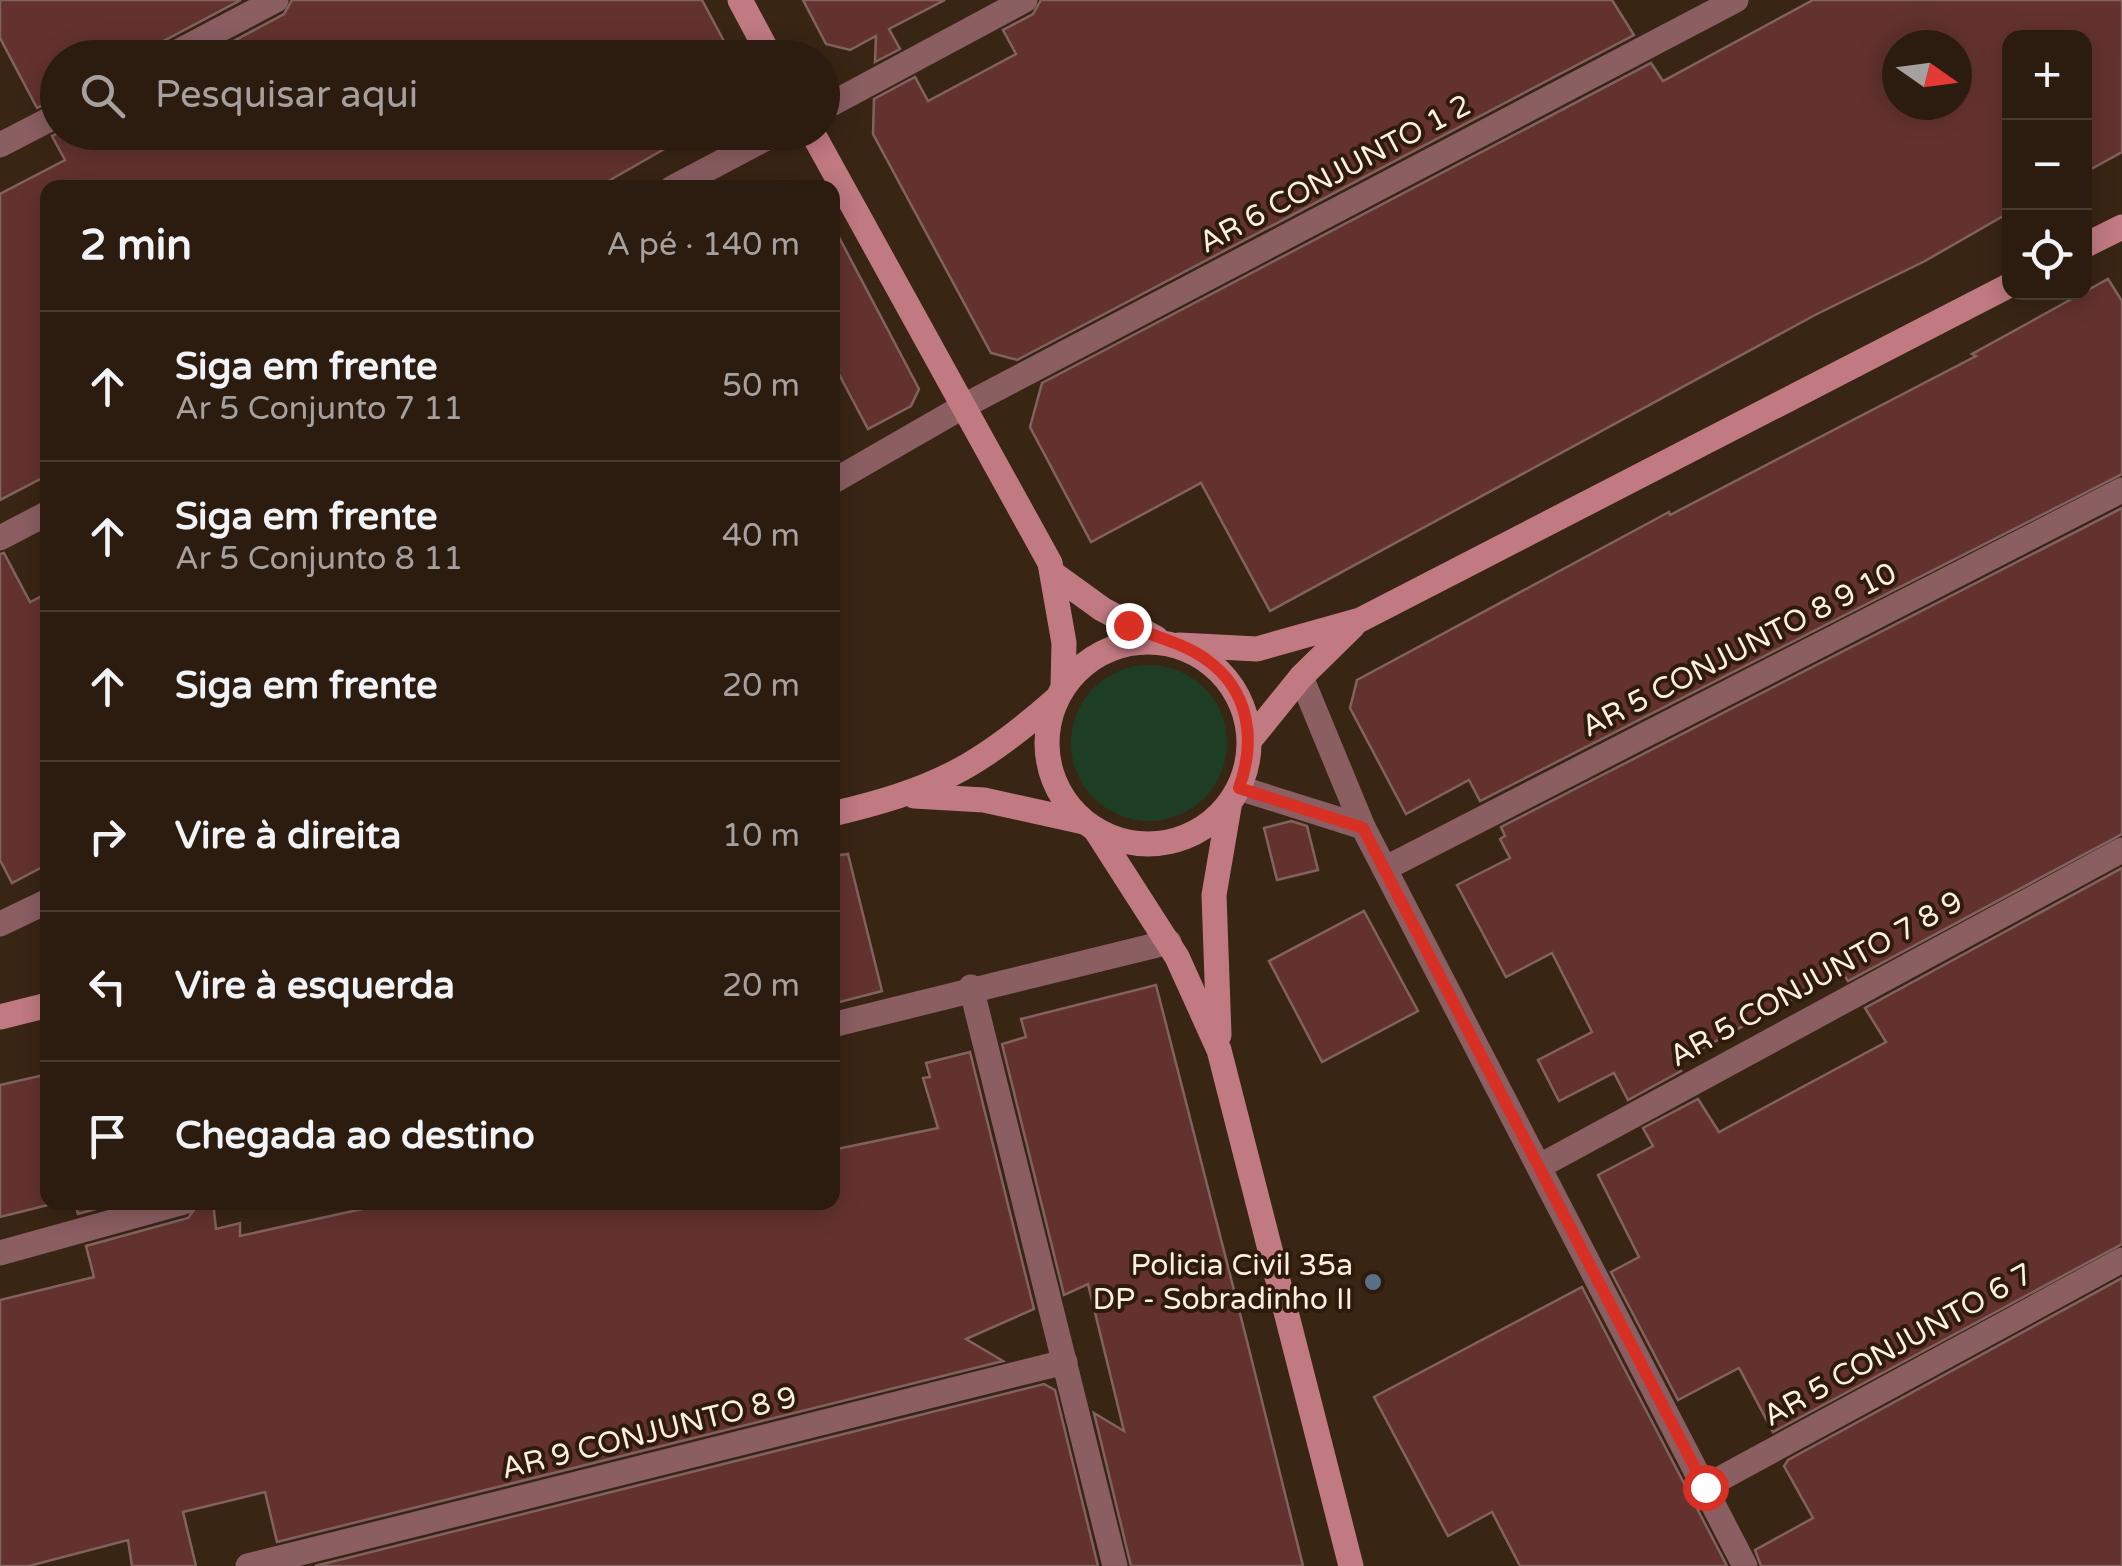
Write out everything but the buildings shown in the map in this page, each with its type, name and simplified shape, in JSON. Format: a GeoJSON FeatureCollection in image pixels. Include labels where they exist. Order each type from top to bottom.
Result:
{"type":"FeatureCollection","features":[{"type":"Feature","properties":{"kind":"street"},"geometry":{"type":"LineString","coordinates":[[200,40],[276,0]]}},
{"type":"Feature","properties":{"kind":"street"},"geometry":{"type":"LineString","coordinates":[[740,0],[761,40]]}},
{"type":"Feature","properties":{"kind":"street"},"geometry":{"type":"LineString","coordinates":[[840,99],[1025,0]]}},
{"type":"Feature","properties":{"kind":"street","name":"AR 6 CONJUNTO 1 2"},"geometry":{"type":"LineString","coordinates":[[840,477],[964,406],[1736,0]]}},
{"type":"Feature","properties":{"kind":"street"},"geometry":{"type":"LineString","coordinates":[[0,145],[40,124]]}},
{"type":"Feature","properties":{"kind":"street"},"geometry":{"type":"LineString","coordinates":[[687,180],[744,150]]}},
{"type":"Feature","properties":{"kind":"street"},"geometry":{"type":"LineString","coordinates":[[822,150],[839,180]]}},
{"type":"Feature","properties":{"kind":"street"},"geometry":{"type":"LineString","coordinates":[[840,182],[1055,575],[1064,644],[1060,692],[1047,751],[1066,802],[1089,826],[1168,942],[1219,1050],[1351,1566]]}},
{"type":"Feature","properties":{"kind":"street"},"geometry":{"type":"LineString","coordinates":[[2092,242],[2122,226]]}},
{"type":"Feature","properties":{"kind":"street"},"geometry":{"type":"LineString","coordinates":[[840,812],[909,796],[985,757],[1060,692],[1090,659],[1126,643],[1257,648],[1360,620],[2002,289]]}},
{"type":"Feature","properties":{"kind":"street","name":"AR 5 CONJUNTO 8 9 10"},"geometry":{"type":"LineString","coordinates":[[1386,868],[2122,490]]}},
{"type":"Feature","properties":{"kind":"street"},"geometry":{"type":"LineString","coordinates":[[0,538],[40,517]]}},
{"type":"Feature","properties":{"kind":"street"},"geometry":{"type":"LineString","coordinates":[[1055,575],[1115,617],[1206,659],[1229,681],[1244,709],[1250,740]]}},
{"type":"Feature","properties":{"kind":"street"},"geometry":{"type":"LineString","coordinates":[[1219,1050],[1214,894],[1234,795],[1250,740],[1301,677],[1360,620]]}},
{"type":"Feature","properties":{"kind":"street"},"geometry":{"type":"LineString","coordinates":[[1301,677],[1363,828],[1746,1566]]}},
{"type":"Feature","properties":{"kind":"street"},"geometry":{"type":"LineString","coordinates":[[1234,795],[1363,828]]}},
{"type":"Feature","properties":{"kind":"street"},"geometry":{"type":"LineString","coordinates":[[909,796],[984,800],[1089,826],[1122,841],[1152,845],[1182,839],[1208,825],[1234,795]]}},
{"type":"Feature","properties":{"kind":"street","name":"AR 5 CONJUNTO 7 8 9"},"geometry":{"type":"LineString","coordinates":[[1540,1166],[2122,850]]}},
{"type":"Feature","properties":{"kind":"street"},"geometry":{"type":"LineString","coordinates":[[0,924],[40,905]]}},
{"type":"Feature","properties":{"kind":"street"},"geometry":{"type":"LineString","coordinates":[[840,1023],[971,987],[1168,942]]}},
{"type":"Feature","properties":{"kind":"street"},"geometry":{"type":"LineString","coordinates":[[971,987],[1115,1566]]}},
{"type":"Feature","properties":{"kind":"street"},"geometry":{"type":"LineString","coordinates":[[0,1016],[40,1007]]}},
{"type":"Feature","properties":{"kind":"street"},"geometry":{"type":"LineString","coordinates":[[0,1253],[155,1210]]}},
{"type":"Feature","properties":{"kind":"street","name":"AR 5 CONJUNTO 6 7"},"geometry":{"type":"LineString","coordinates":[[1705,1487],[2122,1260]]}},
{"type":"Feature","properties":{"kind":"street","name":"AR 9 CONJUNTO 8 9"},"geometry":{"type":"LineString","coordinates":[[248,1566],[1064,1362]]}},
{"type":"Feature","properties":{"kind":"green space"},"geometry":{"type":"Polygon","coordinates":[[[1149,665],[1179,671],[1204,688],[1221,713],[1227,743],[1221,773],[1204,798],[1179,815],[1149,821],[1119,815],[1094,798],[1077,773],[1071,743],[1077,713],[1094,688],[1119,671],[1149,665]]]}},
{"type":"Feature","properties":{"kind":"place","name":"Policia Civil 35a DP - Sobradinho II"},"geometry":{"type":"Point","coordinates":[1373,1282]}},
{"type":"Feature","properties":{"kind":"route"},"geometry":{"type":"LineString","coordinates":[[1128,625],[1206,659],[1229,681],[1244,709],[1250,740],[1239,788],[1363,828],[1705,1487]]}}]}
